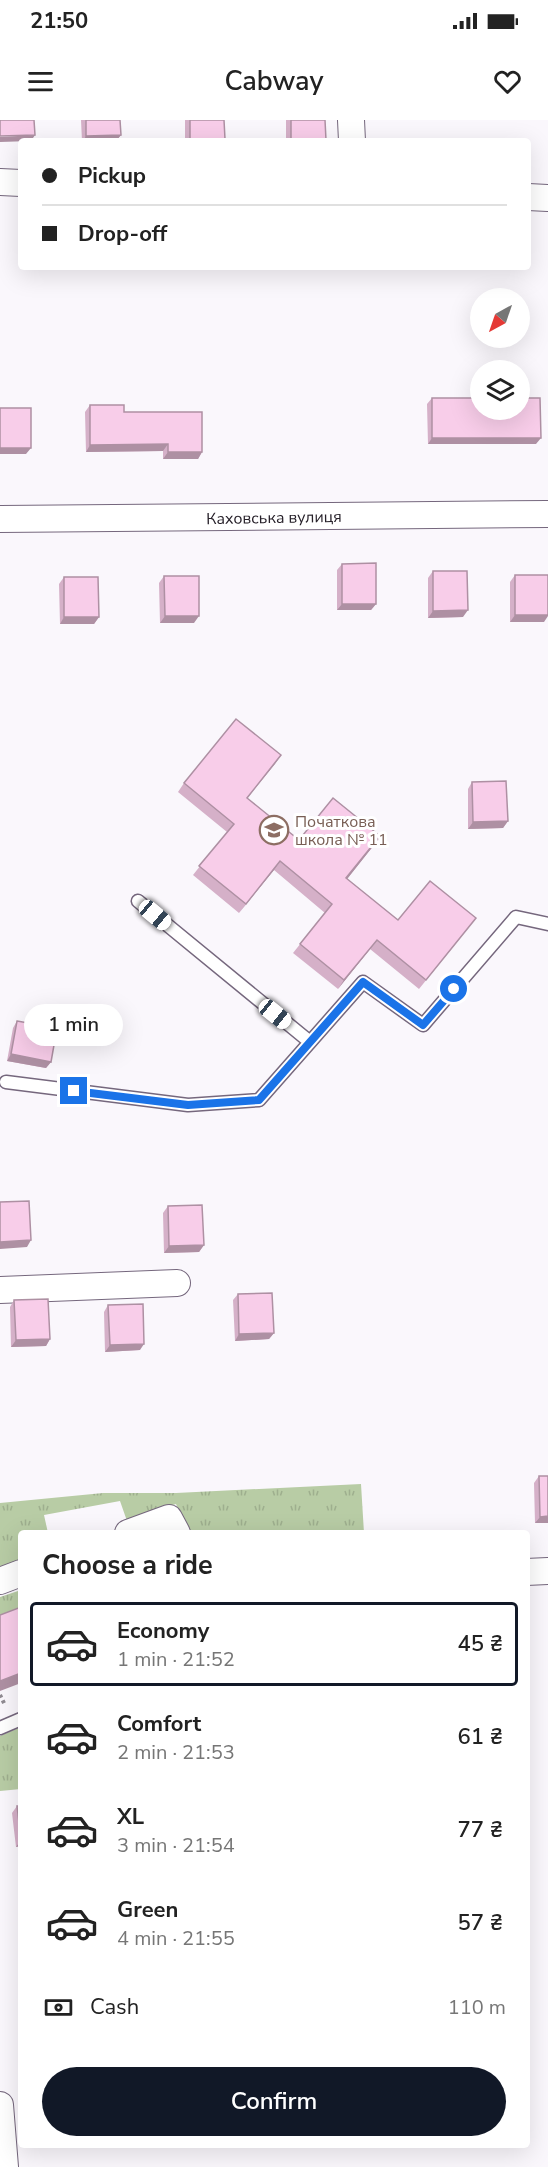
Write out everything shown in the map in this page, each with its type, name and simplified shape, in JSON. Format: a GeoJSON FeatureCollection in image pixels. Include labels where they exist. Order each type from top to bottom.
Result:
{"type":"FeatureCollection","features":[{"type":"Feature","properties":{"kind":"street"},"geometry":{"type":"LineString","coordinates":[[351,120],[351,138]]}},
{"type":"Feature","properties":{"kind":"street"},"geometry":{"type":"LineString","coordinates":[[0,182],[18,183]]}},
{"type":"Feature","properties":{"kind":"street"},"geometry":{"type":"LineString","coordinates":[[531,197],[548,198]]}},
{"type":"Feature","properties":{"kind":"street","name":"Каховська вулиця"},"geometry":{"type":"LineString","coordinates":[[0,519],[548,514]]}},
{"type":"Feature","properties":{"kind":"street"},"geometry":{"type":"LineString","coordinates":[[0,1290],[177,1283]]}},
{"type":"Feature","properties":{"kind":"street"},"geometry":{"type":"LineString","coordinates":[[136,1530],[170,1518],[176,1530]]}},
{"type":"Feature","properties":{"kind":"street"},"geometry":{"type":"LineString","coordinates":[[530,1572],[548,1571]]}},
{"type":"Feature","properties":{"kind":"street"},"geometry":{"type":"LineString","coordinates":[[0,1581],[18,1574]]}},
{"type":"Feature","properties":{"kind":"street"},"geometry":{"type":"LineString","coordinates":[[0,2105],[5,2167]]}},
{"type":"Feature","properties":{"kind":"lane"},"geometry":{"type":"LineString","coordinates":[[138,900],[310,1042]]}},
{"type":"Feature","properties":{"kind":"lane"},"geometry":{"type":"LineString","coordinates":[[6,1082],[188,1105],[259,1100],[363,982],[423,1025],[516,917],[548,924]]}},
{"type":"Feature","properties":{"kind":"lane"},"geometry":{"type":"LineString","coordinates":[[0,1728],[18,1720]]}},
{"type":"Feature","properties":{"kind":"green space"},"geometry":{"type":"Polygon","coordinates":[[[361,1484],[364,1530],[187,1530],[176,1504],[127,1521],[120,1501],[44,1515],[47,1530],[18,1530],[18,1562],[0,1569],[0,1503],[103,1493],[176,1493],[361,1484]]]}},
{"type":"Feature","properties":{"kind":"green space"},"geometry":{"type":"Polygon","coordinates":[[[18,1591],[18,1611],[0,1618],[0,1597],[18,1591]]]}},
{"type":"Feature","properties":{"kind":"green space"},"geometry":{"type":"Polygon","coordinates":[[[18,1728],[18,1789],[0,1791],[0,1736],[18,1728]]]}},
{"type":"Feature","properties":{"kind":"building"},"geometry":{"type":"Polygon","coordinates":[[[0,120],[34,120],[35,135],[0,136],[0,120]]]}},
{"type":"Feature","properties":{"kind":"building"},"geometry":{"type":"Polygon","coordinates":[[[86,120],[120,120],[121,135],[86,136],[86,120]]]}},
{"type":"Feature","properties":{"kind":"building"},"geometry":{"type":"Polygon","coordinates":[[[190,120],[224,120],[225,138],[190,138],[190,120]]]}},
{"type":"Feature","properties":{"kind":"building"},"geometry":{"type":"Polygon","coordinates":[[[291,120],[325,120],[326,138],[291,138],[291,120]]]}},
{"type":"Feature","properties":{"kind":"building"},"geometry":{"type":"Polygon","coordinates":[[[432,398],[470,398],[470,420],[530,420],[530,398],[540,398],[541,438],[432,438],[432,398]]]}},
{"type":"Feature","properties":{"kind":"building"},"geometry":{"type":"Polygon","coordinates":[[[90,405],[124,405],[124,412],[202,412],[202,452],[168,452],[168,444],[90,445],[90,405]]]}},
{"type":"Feature","properties":{"kind":"building"},"geometry":{"type":"Polygon","coordinates":[[[0,408],[31,408],[31,448],[0,448],[0,408]]]}},
{"type":"Feature","properties":{"kind":"building"},"geometry":{"type":"Polygon","coordinates":[[[376,563],[376,604],[342,604],[342,564],[376,563]]]}},
{"type":"Feature","properties":{"kind":"building"},"geometry":{"type":"Polygon","coordinates":[[[433,571],[467,571],[468,610],[433,611],[433,571]]]}},
{"type":"Feature","properties":{"kind":"building"},"geometry":{"type":"Polygon","coordinates":[[[515,575],[548,575],[548,615],[515,615],[515,575]]]}},
{"type":"Feature","properties":{"kind":"building"},"geometry":{"type":"Polygon","coordinates":[[[164,576],[199,576],[199,616],[165,616],[164,576]]]}},
{"type":"Feature","properties":{"kind":"building"},"geometry":{"type":"Polygon","coordinates":[[[64,577],[98,577],[99,617],[64,617],[64,577]]]}},
{"type":"Feature","properties":{"kind":"building"},"geometry":{"type":"Polygon","coordinates":[[[236,719],[281,755],[247,798],[299,840],[333,798],[380,836],[346,878],[398,920],[430,881],[476,918],[426,980],[377,940],[344,980],[300,944],[332,904],[280,861],[246,904],[199,866],[234,824],[184,783],[236,719]]]}},
{"type":"Feature","properties":{"kind":"building"},"geometry":{"type":"Polygon","coordinates":[[[506,781],[508,821],[473,822],[472,782],[506,781]]]}},
{"type":"Feature","properties":{"kind":"building"},"geometry":{"type":"Polygon","coordinates":[[[17,1021],[57,1028],[51,1062],[11,1054],[17,1021]]]}},
{"type":"Feature","properties":{"kind":"building"},"geometry":{"type":"Polygon","coordinates":[[[29,1201],[31,1240],[0,1242],[0,1202],[29,1201]]]}},
{"type":"Feature","properties":{"kind":"building"},"geometry":{"type":"Polygon","coordinates":[[[202,1205],[204,1245],[169,1246],[168,1206],[202,1205]]]}},
{"type":"Feature","properties":{"kind":"building"},"geometry":{"type":"Polygon","coordinates":[[[272,1293],[274,1333],[239,1334],[238,1294],[272,1293]]]}},
{"type":"Feature","properties":{"kind":"building"},"geometry":{"type":"Polygon","coordinates":[[[48,1299],[50,1339],[16,1340],[14,1300],[48,1299]]]}},
{"type":"Feature","properties":{"kind":"building"},"geometry":{"type":"Polygon","coordinates":[[[143,1304],[144,1344],[110,1345],[108,1305],[143,1304]]]}},
{"type":"Feature","properties":{"kind":"building"},"geometry":{"type":"Polygon","coordinates":[[[539,1476],[548,1476],[548,1516],[540,1517],[539,1476]]]}},
{"type":"Feature","properties":{"kind":"building"},"geometry":{"type":"Polygon","coordinates":[[[18,1608],[18,1674],[0,1681],[0,1615],[18,1608]]]}},
{"type":"Feature","properties":{"kind":"place","name":"Початкова школа № 11"},"geometry":{"type":"Point","coordinates":[274,830]}},
{"type":"Feature","properties":{"kind":"route"},"geometry":{"type":"LineString","coordinates":[[74,1091],[188,1105],[259,1100],[363,982],[423,1025],[454,989]]}}]}
